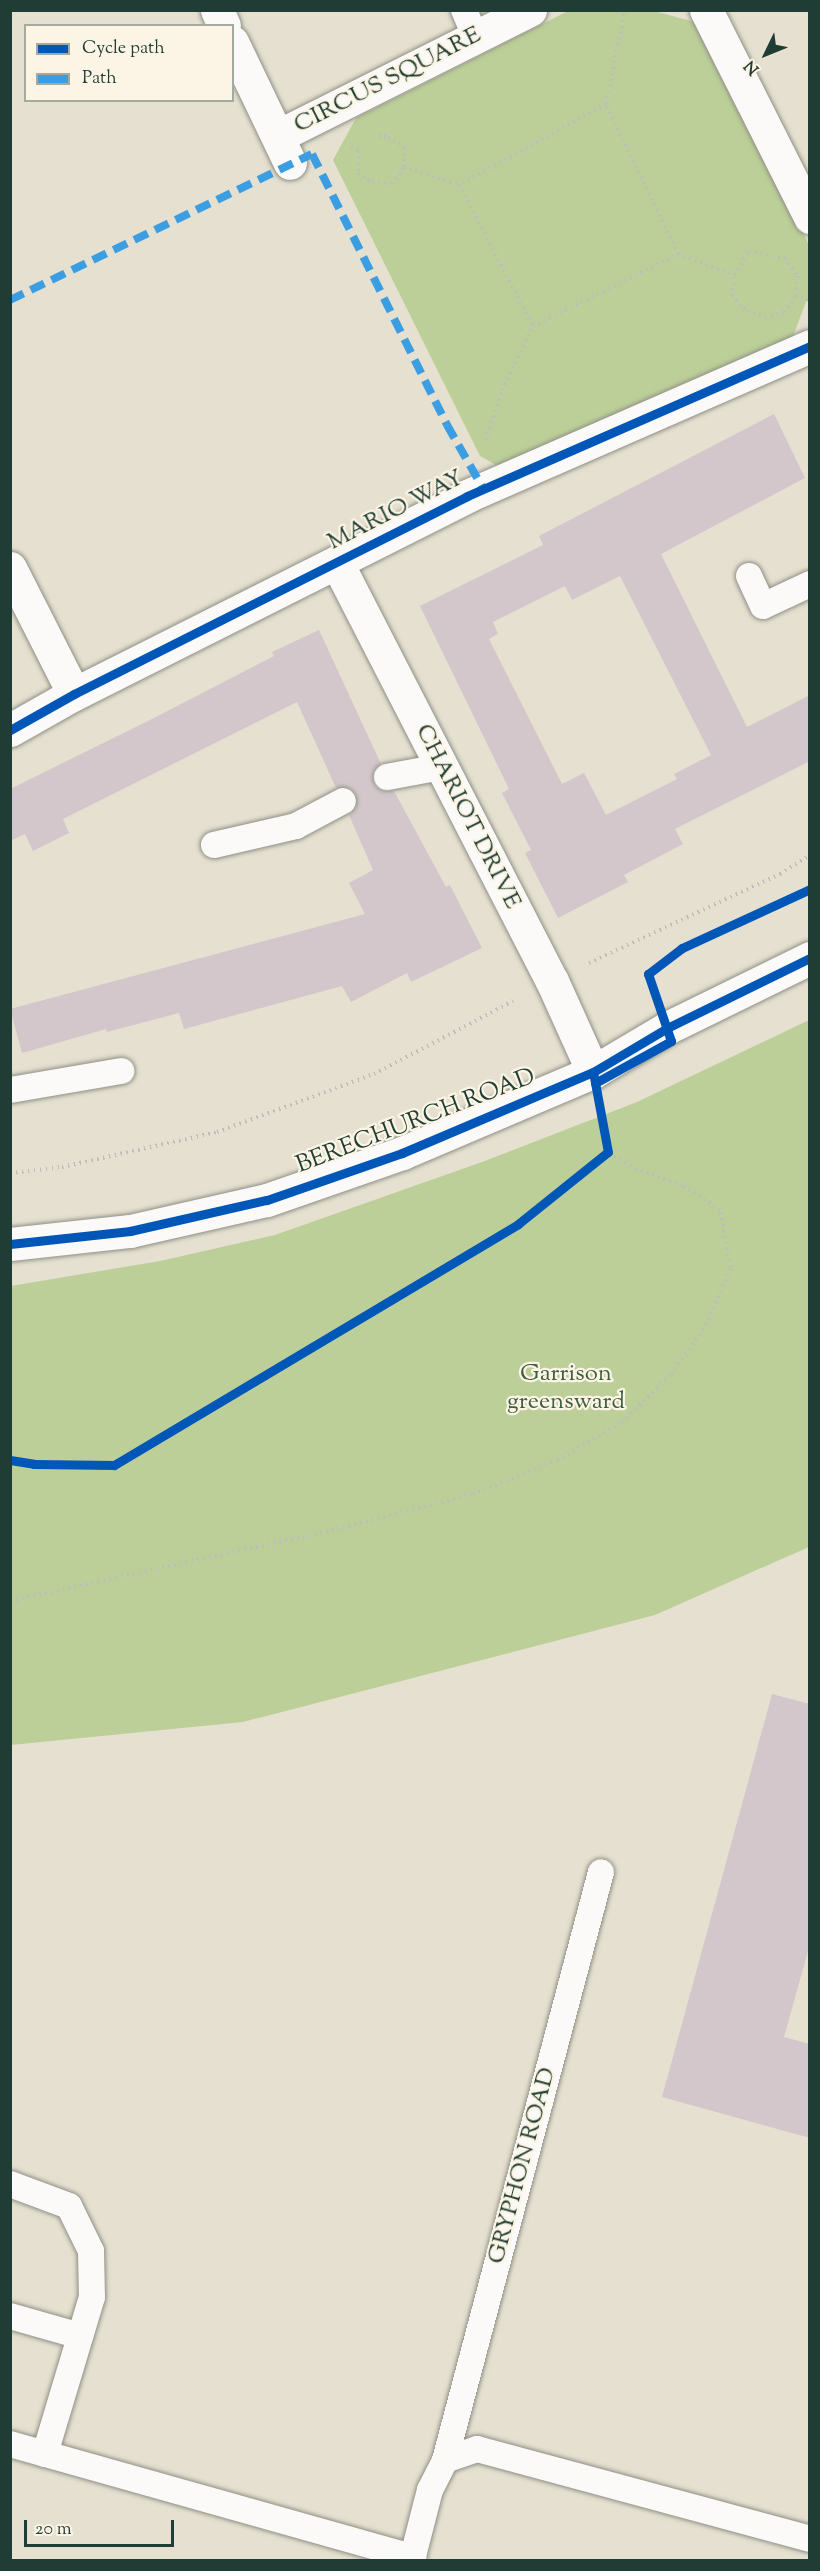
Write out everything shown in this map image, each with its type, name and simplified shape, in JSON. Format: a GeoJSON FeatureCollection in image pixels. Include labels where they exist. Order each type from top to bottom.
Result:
{"type":"FeatureCollection","features":[{"type":"Feature","properties":{"kind":"street"},"geometry":{"type":"LineString","coordinates":[[217,10],[223,24]]}},
{"type":"Feature","properties":{"kind":"street","name":"CIRCUS SQUARE"},"geometry":{"type":"LineString","coordinates":[[234,46],[284,150],[470,24],[530,10]]}},
{"type":"Feature","properties":{"kind":"street"},"geometry":{"type":"LineString","coordinates":[[706,10],[810,217]]}},
{"type":"Feature","properties":{"kind":"street","name":"MARIO WAY"},"geometry":{"type":"LineString","coordinates":[[10,730],[74,694],[467,496],[807,353]]}},
{"type":"Feature","properties":{"kind":"street","name":"CHARIOT DRIVE"},"geometry":{"type":"LineString","coordinates":[[338,563],[552,981],[593,1072]]}},
{"type":"Feature","properties":{"kind":"street"},"geometry":{"type":"LineString","coordinates":[[10,567],[74,694]]}},
{"type":"Feature","properties":{"kind":"street","name":"BERECHURCH ROAD"},"geometry":{"type":"LineString","coordinates":[[10,1244],[130,1231],[267,1200],[402,1153],[593,1072],[667,1028],[810,958]]}},
{"type":"Feature","properties":{"kind":"lane"},"geometry":{"type":"LineString","coordinates":[[749,576],[763,606],[810,584]]}},
{"type":"Feature","properties":{"kind":"lane"},"geometry":{"type":"LineString","coordinates":[[387,777],[441,767]]}},
{"type":"Feature","properties":{"kind":"lane"},"geometry":{"type":"LineString","coordinates":[[214,844],[296,825],[343,801]]}},
{"type":"Feature","properties":{"kind":"lane"},"geometry":{"type":"LineString","coordinates":[[10,1090],[121,1071]]}},
{"type":"Feature","properties":{"kind":"lane","name":"GRYPHON ROAD"},"geometry":{"type":"LineString","coordinates":[[412,2559],[430,2490],[445,2460],[601,1872]]}},
{"type":"Feature","properties":{"kind":"lane"},"geometry":{"type":"LineString","coordinates":[[10,2184],[69,2206],[91,2251],[92,2297],[45,2454]]}},
{"type":"Feature","properties":{"kind":"lane"},"geometry":{"type":"LineString","coordinates":[[10,2316],[80,2336]]}},
{"type":"Feature","properties":{"kind":"lane"},"geometry":{"type":"LineString","coordinates":[[10,2444],[412,2559]]}},
{"type":"Feature","properties":{"kind":"lane"},"geometry":{"type":"LineString","coordinates":[[445,2460],[477,2449],[810,2539]]}},
{"type":"Feature","properties":{"kind":"path"},"geometry":{"type":"LineString","coordinates":[[625,10],[606,104],[678,254],[735,275]]}},
{"type":"Feature","properties":{"kind":"path"},"geometry":{"type":"LineString","coordinates":[[459,185],[606,104]]}},
{"type":"Feature","properties":{"kind":"path"},"geometry":{"type":"LineString","coordinates":[[363,143],[359,150],[358,172],[372,182],[392,184],[404,167],[405,147],[386,136],[368,135]]}},
{"type":"Feature","properties":{"kind":"path"},"geometry":{"type":"LineString","coordinates":[[350,146],[359,150]]}},
{"type":"Feature","properties":{"kind":"path"},"geometry":{"type":"LineString","coordinates":[[404,167],[459,185],[532,326]]}},
{"type":"Feature","properties":{"kind":"path"},"geometry":{"type":"LineString","coordinates":[[749,251],[785,258],[797,276],[795,296],[784,313],[766,317],[745,310],[732,296],[735,275],[749,251]]}},
{"type":"Feature","properties":{"kind":"path"},"geometry":{"type":"LineString","coordinates":[[486,441],[502,390],[532,326],[678,254]]}},
{"type":"Feature","properties":{"kind":"path"},"geometry":{"type":"LineString","coordinates":[[795,296],[810,300]]}},
{"type":"Feature","properties":{"kind":"path"},"geometry":{"type":"LineString","coordinates":[[10,1173],[62,1167],[217,1132],[374,1074],[552,981],[780,874],[810,855]]}},
{"type":"Feature","properties":{"kind":"path"},"geometry":{"type":"LineString","coordinates":[[10,1601],[337,1530],[473,1494],[556,1460],[622,1422],[671,1374],[706,1325],[731,1267],[720,1210],[682,1185],[636,1169],[608,1152],[606,1141]]}},
{"type":"Feature","properties":{"kind":"path"},"geometry":{"type":"LineString","coordinates":[[599,1160],[608,1152]]}},
{"type":"Feature","properties":{"kind":"green space"},"geometry":{"type":"Polygon","coordinates":[[[568,11],[654,11],[702,24],[809,245],[809,294],[792,339],[519,478],[480,456],[333,160],[356,118],[568,11]]]}},
{"type":"Feature","properties":{"kind":"green space","name":"Garrison greensward"},"geometry":{"type":"Polygon","coordinates":[[[809,1020],[809,1547],[655,1615],[243,1722],[11,1745],[11,1286],[160,1261],[275,1235],[482,1162],[637,1102],[809,1020]]]}},
{"type":"Feature","properties":{"kind":"building"},"geometry":{"type":"Polygon","coordinates":[[[774,414],[805,478],[661,554],[747,727],[810,695],[810,761],[675,829],[683,844],[624,875],[628,882],[558,918],[525,853],[531,850],[502,793],[509,789],[420,606],[543,545],[539,536],[774,414]],[[620,576],[572,600],[565,586],[493,622],[498,634],[489,639],[562,784],[584,773],[606,815],[677,779],[674,774],[711,755],[620,576]]]}},
{"type":"Feature","properties":{"kind":"building"},"geometry":{"type":"Polygon","coordinates":[[[319,630],[381,764],[373,773],[375,786],[383,791],[394,791],[446,887],[450,885],[482,948],[411,982],[407,973],[351,1002],[342,986],[184,1029],[179,1013],[107,1032],[106,1029],[22,1053],[10,1009],[365,914],[349,883],[373,870],[349,815],[356,808],[356,795],[350,788],[336,788],[297,702],[63,819],[69,833],[33,851],[25,834],[10,841],[10,789],[150,720],[274,656],[272,652],[319,630]]]}},
{"type":"Feature","properties":{"kind":"building"},"geometry":{"type":"Polygon","coordinates":[[[772,1694],[810,1704],[810,1944],[784,2037],[810,2044],[810,2138],[662,2097],[772,1694]]]}},
{"type":"Feature","properties":{"kind":"marked path"},"geometry":{"type":"LineString","coordinates":[[10,300],[312,154],[447,425],[483,488]]}},
{"type":"Feature","properties":{"kind":"cycle path"},"geometry":{"type":"LineString","coordinates":[[10,730],[74,694],[467,496],[810,346]]}},
{"type":"Feature","properties":{"kind":"cycle path"},"geometry":{"type":"LineString","coordinates":[[595,1083],[671,1041],[648,974],[682,948],[810,889]]}},
{"type":"Feature","properties":{"kind":"cycle path"},"geometry":{"type":"LineString","coordinates":[[10,1244],[130,1231],[267,1200],[402,1153],[593,1072],[667,1028],[810,958]]}},
{"type":"Feature","properties":{"kind":"cycle path"},"geometry":{"type":"LineString","coordinates":[[10,1460],[34,1464],[114,1465],[518,1224],[608,1152],[593,1072]]}}]}
